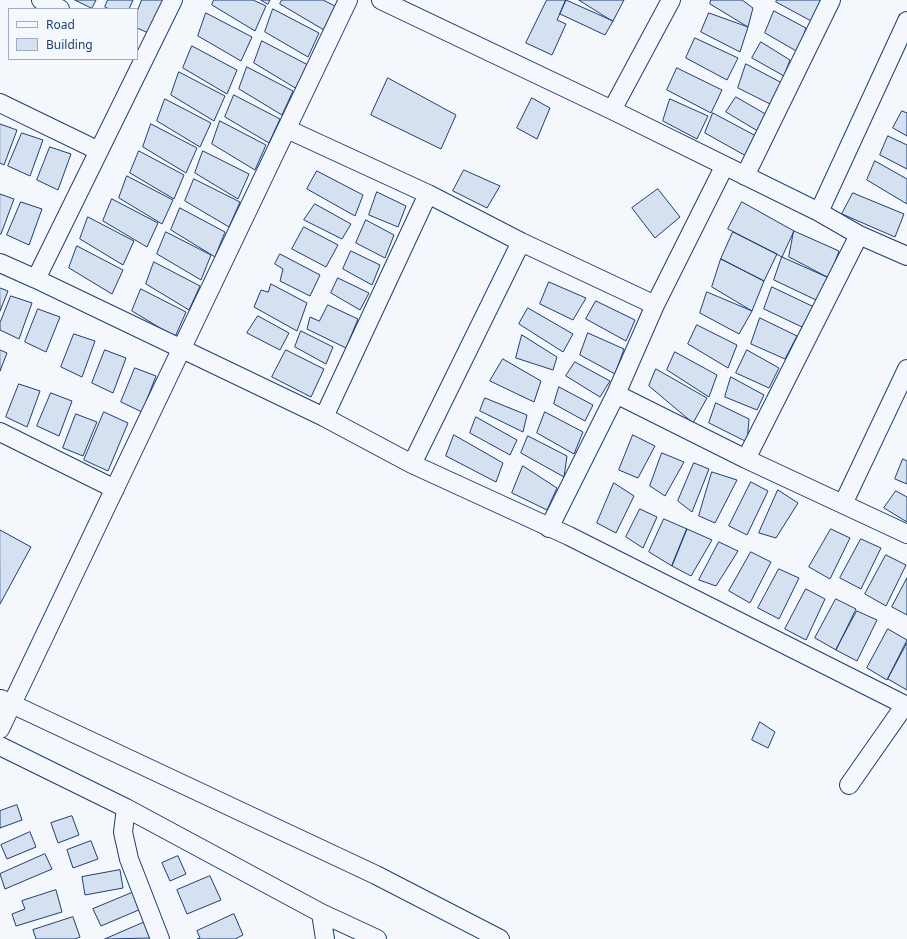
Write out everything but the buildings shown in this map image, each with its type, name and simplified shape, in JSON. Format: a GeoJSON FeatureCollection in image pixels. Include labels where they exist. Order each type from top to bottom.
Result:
{"type":"FeatureCollection","features":[{"type":"Feature","properties":{"kind":"street"},"geometry":{"type":"LineString","coordinates":[[41,0],[58,8]]}},
{"type":"Feature","properties":{"kind":"street"},"geometry":{"type":"LineString","coordinates":[[138,58],[142,48],[173,0]]}},
{"type":"Feature","properties":{"kind":"street"},"geometry":{"type":"LineString","coordinates":[[0,730],[6,701],[115,489],[348,0]]}},
{"type":"Feature","properties":{"kind":"street"},"geometry":{"type":"LineString","coordinates":[[381,0],[612,110],[724,167],[819,212],[859,234],[907,256]]}},
{"type":"Feature","properties":{"kind":"street"},"geometry":{"type":"LineString","coordinates":[[612,110],[671,0]]}},
{"type":"Feature","properties":{"kind":"street"},"geometry":{"type":"LineString","coordinates":[[745,176],[831,0]]}},
{"type":"Feature","properties":{"kind":"street"},"geometry":{"type":"LineString","coordinates":[[819,212],[907,21]]}},
{"type":"Feature","properties":{"kind":"street"},"geometry":{"type":"LineString","coordinates":[[36,279],[99,151],[137,60]]}},
{"type":"Feature","properties":{"kind":"street"},"geometry":{"type":"LineString","coordinates":[[0,103],[99,151]]}},
{"type":"Feature","properties":{"kind":"street"},"geometry":{"type":"LineString","coordinates":[[287,129],[428,194],[521,242],[655,305]]}},
{"type":"Feature","properties":{"kind":"street"},"geometry":{"type":"LineString","coordinates":[[550,528],[616,394],[655,305],[724,167]]}},
{"type":"Feature","properties":{"kind":"street"},"geometry":{"type":"LineString","coordinates":[[324,417],[428,194]]}},
{"type":"Feature","properties":{"kind":"street"},"geometry":{"type":"LineString","coordinates":[[746,459],[859,234]]}},
{"type":"Feature","properties":{"kind":"street"},"geometry":{"type":"LineString","coordinates":[[412,464],[521,242]]}},
{"type":"Feature","properties":{"kind":"street"},"geometry":{"type":"LineString","coordinates":[[0,263],[182,348],[324,417],[412,464],[550,528],[906,705],[849,785]]}},
{"type":"Feature","properties":{"kind":"street"},"geometry":{"type":"LineString","coordinates":[[843,504],[907,368]]}},
{"type":"Feature","properties":{"kind":"street"},"geometry":{"type":"LineString","coordinates":[[616,394],[746,459],[907,534]]}},
{"type":"Feature","properties":{"kind":"street"},"geometry":{"type":"LineString","coordinates":[[0,432],[115,489]]}},
{"type":"Feature","properties":{"kind":"street"},"geometry":{"type":"LineString","coordinates":[[6,701],[376,875],[500,939]]}},
{"type":"Feature","properties":{"kind":"street"},"geometry":{"type":"LineString","coordinates":[[0,746],[126,808],[321,913],[377,939]]}},
{"type":"Feature","properties":{"kind":"street"},"geometry":{"type":"LineString","coordinates":[[126,808],[123,832],[129,859],[160,939]]}},
{"type":"Feature","properties":{"kind":"street"},"geometry":{"type":"LineString","coordinates":[[321,913],[325,939]]}}]}
